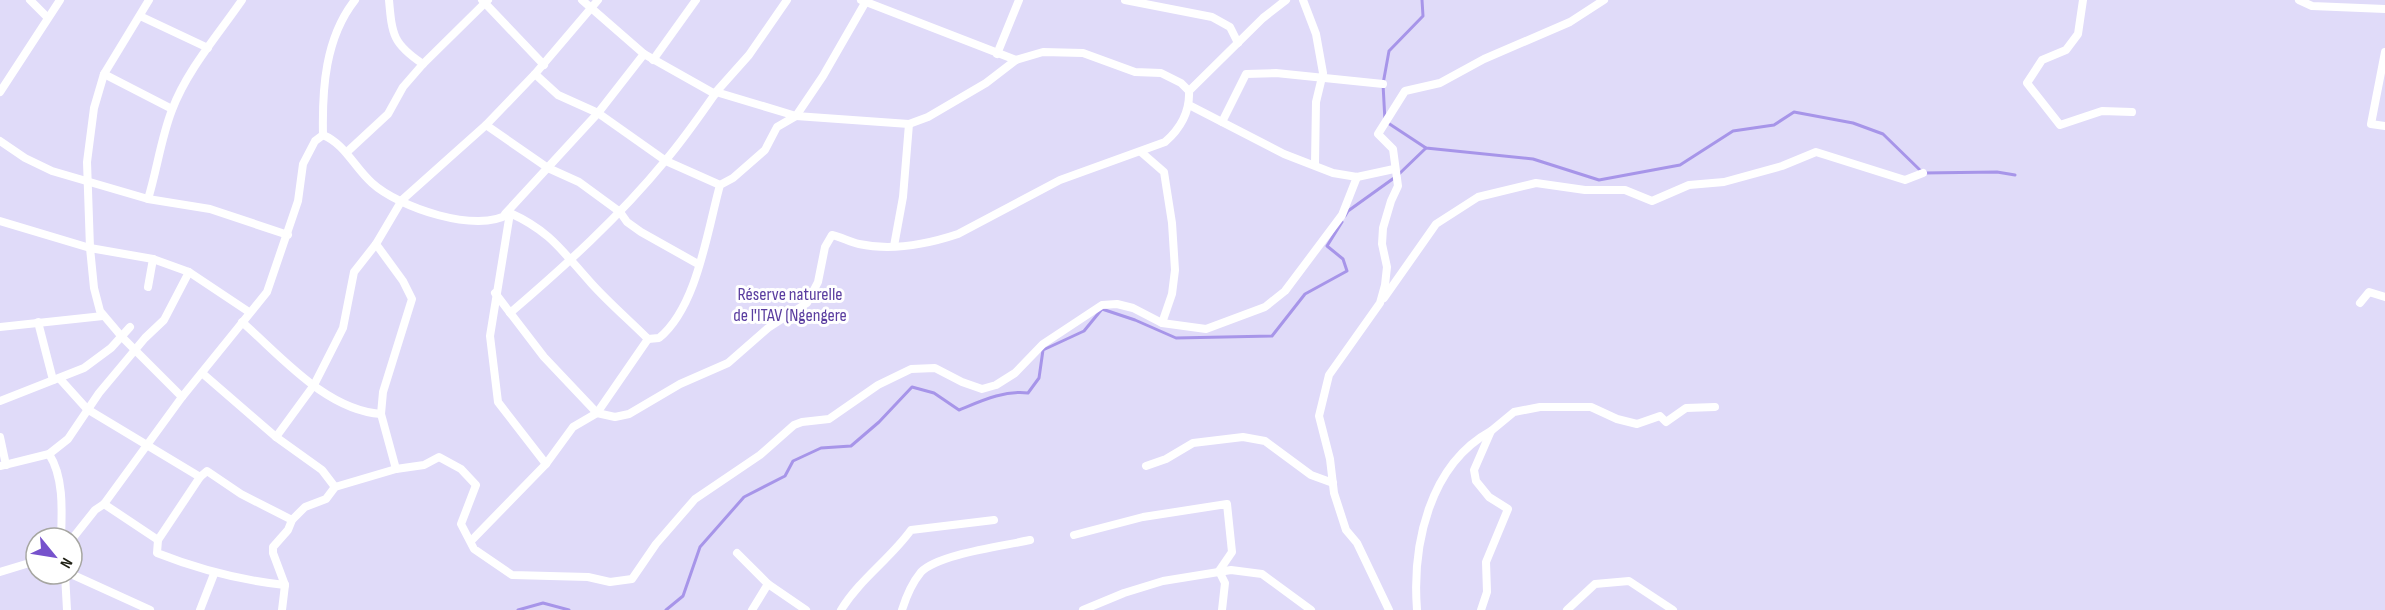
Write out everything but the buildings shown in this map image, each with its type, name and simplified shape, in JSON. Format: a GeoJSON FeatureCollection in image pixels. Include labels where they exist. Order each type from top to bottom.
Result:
{"type":"FeatureCollection","features":[{"type":"Feature","properties":{"kind":"street"},"geometry":{"type":"LineString","coordinates":[[30,0],[47,17]]}},
{"type":"Feature","properties":{"kind":"street"},"geometry":{"type":"LineString","coordinates":[[0,92],[60,0]]}},
{"type":"Feature","properties":{"kind":"street"},"geometry":{"type":"LineString","coordinates":[[149,0],[104,74],[94,108],[88,148],[87,180],[90,248],[94,288],[104,316],[182,398]]}},
{"type":"Feature","properties":{"kind":"street"},"geometry":{"type":"LineString","coordinates":[[148,199],[172,109],[189,76],[242,0]]}},
{"type":"Feature","properties":{"kind":"street"},"geometry":{"type":"LineString","coordinates":[[323,135],[322,84],[335,37],[347,10],[355,0]]}},
{"type":"Feature","properties":{"kind":"street"},"geometry":{"type":"LineString","coordinates":[[389,0],[392,33],[400,49],[423,64]]}},
{"type":"Feature","properties":{"kind":"street"},"geometry":{"type":"LineString","coordinates":[[495,293],[544,357],[597,413],[615,417],[629,414],[680,384],[728,363],[768,328],[807,303],[818,282],[825,247],[832,235],[860,244],[894,246],[933,241],[958,234],[1060,180],[1129,153],[1141,152],[1165,142],[1177,131],[1190,105],[1189,91],[1181,83],[1161,73],[1135,72],[1083,53],[1043,52],[1016,60],[986,83],[928,117],[909,124],[796,116],[716,93],[653,60],[582,0]]}},
{"type":"Feature","properties":{"kind":"street"},"geometry":{"type":"LineString","coordinates":[[276,437],[314,385],[343,328],[354,272],[375,244],[402,200],[486,125],[544,65],[598,0]]}},
{"type":"Feature","properties":{"kind":"street"},"geometry":{"type":"LineString","coordinates":[[653,60],[696,0]]}},
{"type":"Feature","properties":{"kind":"street"},"geometry":{"type":"LineString","coordinates":[[510,313],[572,260],[666,161],[716,93],[748,55],[787,0]]}},
{"type":"Feature","properties":{"kind":"street"},"geometry":{"type":"LineString","coordinates":[[997,54],[1019,0]]}},
{"type":"Feature","properties":{"kind":"street"},"geometry":{"type":"LineString","coordinates":[[1125,0],[1212,17],[1230,27],[1238,43]]}},
{"type":"Feature","properties":{"kind":"street"},"geometry":{"type":"LineString","coordinates":[[1189,91],[1286,0]]}},
{"type":"Feature","properties":{"kind":"street"},"geometry":{"type":"LineString","coordinates":[[1304,0],[1321,52],[1323,80],[1316,102],[1315,164]]}},
{"type":"Feature","properties":{"kind":"street"},"geometry":{"type":"LineString","coordinates":[[1380,303],[1387,267],[1382,244],[1383,228],[1398,186],[1393,149],[1377,134],[1405,91],[1440,83],[1484,59],[1570,22],[1604,0]]}},
{"type":"Feature","properties":{"kind":"street"},"geometry":{"type":"LineString","coordinates":[[2084,0],[2078,34],[2066,50],[2042,60],[2027,83],[2060,124],[2102,111],[2132,112]]}},
{"type":"Feature","properties":{"kind":"street"},"geometry":{"type":"LineString","coordinates":[[2299,0],[2312,6],[2385,9]]}},
{"type":"Feature","properties":{"kind":"street"},"geometry":{"type":"LineString","coordinates":[[347,152],[388,114],[404,87],[423,64],[485,1],[544,65]]}},
{"type":"Feature","properties":{"kind":"street"},"geometry":{"type":"LineString","coordinates":[[510,213],[534,224],[648,339],[659,338],[679,317],[693,289],[720,185],[733,178],[765,150],[777,127],[796,116],[823,76],[863,2],[1016,60]]}},
{"type":"Feature","properties":{"kind":"street"},"geometry":{"type":"LineString","coordinates":[[140,16],[208,48]]}},
{"type":"Feature","properties":{"kind":"street"},"geometry":{"type":"LineString","coordinates":[[2385,52],[2371,124],[2385,126]]}},
{"type":"Feature","properties":{"kind":"street"},"geometry":{"type":"LineString","coordinates":[[499,220],[598,113],[644,54]]}},
{"type":"Feature","properties":{"kind":"street"},"geometry":{"type":"LineString","coordinates":[[1222,122],[1246,74],[1276,73],[1323,80],[1383,84]]}},
{"type":"Feature","properties":{"kind":"street"},"geometry":{"type":"LineString","coordinates":[[104,74],[172,109]]}},
{"type":"Feature","properties":{"kind":"street"},"geometry":{"type":"LineString","coordinates":[[535,74],[558,95],[598,113],[666,161],[720,185]]}},
{"type":"Feature","properties":{"kind":"street"},"geometry":{"type":"LineString","coordinates":[[1190,105],[1284,154],[1315,164],[1333,173],[1357,177],[1394,169]]}},
{"type":"Feature","properties":{"kind":"street"},"geometry":{"type":"LineString","coordinates":[[894,246],[903,197],[909,124]]}},
{"type":"Feature","properties":{"kind":"street"},"geometry":{"type":"LineString","coordinates":[[486,125],[548,168],[579,182],[620,212],[627,222],[641,232],[698,264]]}},
{"type":"Feature","properties":{"kind":"street"},"geometry":{"type":"LineString","coordinates":[[323,135],[347,152],[373,184],[430,214],[465,221],[499,220],[510,213]]}},
{"type":"Feature","properties":{"kind":"street"},"geometry":{"type":"LineString","coordinates":[[82,526],[94,510],[104,504],[145,446],[267,292],[298,201],[303,164],[315,141],[323,135]]}},
{"type":"Feature","properties":{"kind":"street"},"geometry":{"type":"LineString","coordinates":[[0,141],[37,165],[148,199],[210,209],[288,235]]}},
{"type":"Feature","properties":{"kind":"street"},"geometry":{"type":"LineString","coordinates":[[1141,152],[1164,172],[1172,223],[1175,270],[1172,294],[1162,323]]}},
{"type":"Feature","properties":{"kind":"street"},"geometry":{"type":"LineString","coordinates":[[1389,610],[1357,543],[1346,530],[1333,483],[1319,416],[1329,375],[1436,224],[1478,197],[1536,183],[1585,190],[1624,190],[1652,201],[1689,185],[1724,182],[1782,166],[1816,152],[1905,180],[1923,173]]}},
{"type":"Feature","properties":{"kind":"street"},"geometry":{"type":"LineString","coordinates":[[282,610],[285,585],[273,553],[273,547],[288,530],[291,520],[305,507],[326,499],[335,487],[396,469],[424,465],[439,457],[461,469],[476,484],[461,524],[474,549],[513,575],[588,577],[610,582],[624,582],[632,579],[656,544],[694,499],[760,455],[794,425],[829,419],[879,385],[911,369],[935,368],[982,389],[996,385],[1015,373],[1043,344],[1102,305],[1117,304],[1133,308],[1162,323],[1206,330],[1265,307],[1285,291],[1342,215],[1357,177]]}},
{"type":"Feature","properties":{"kind":"street"},"geometry":{"type":"LineString","coordinates":[[510,213],[495,293],[490,336],[498,402],[546,464]]}},
{"type":"Feature","properties":{"kind":"street"},"geometry":{"type":"LineString","coordinates":[[0,222],[90,248],[153,259],[189,272],[249,312]]}},
{"type":"Feature","properties":{"kind":"street"},"geometry":{"type":"LineString","coordinates":[[375,244],[403,281],[412,299],[383,392],[381,414],[396,469]]}},
{"type":"Feature","properties":{"kind":"street"},"geometry":{"type":"LineString","coordinates":[[148,287],[153,259]]}},
{"type":"Feature","properties":{"kind":"street"},"geometry":{"type":"LineString","coordinates":[[0,437],[3,466],[50,454],[68,439],[87,409],[135,349],[164,320],[189,272]]}},
{"type":"Feature","properties":{"kind":"street"},"geometry":{"type":"LineString","coordinates":[[2360,303],[2369,292],[2385,297]]}},
{"type":"Feature","properties":{"kind":"street"},"geometry":{"type":"LineString","coordinates":[[0,327],[104,316]]}},
{"type":"Feature","properties":{"kind":"street"},"geometry":{"type":"LineString","coordinates":[[38,322],[57,379],[87,409],[200,477]]}},
{"type":"Feature","properties":{"kind":"street"},"geometry":{"type":"LineString","coordinates":[[242,322],[314,385],[350,407],[381,414]]}},
{"type":"Feature","properties":{"kind":"street"},"geometry":{"type":"LineString","coordinates":[[0,401],[84,368],[111,348],[130,327]]}},
{"type":"Feature","properties":{"kind":"street"},"geometry":{"type":"LineString","coordinates":[[471,541],[546,464],[573,428],[597,413],[648,339]]}},
{"type":"Feature","properties":{"kind":"street"},"geometry":{"type":"LineString","coordinates":[[202,373],[276,437],[322,470],[335,487]]}},
{"type":"Feature","properties":{"kind":"street"},"geometry":{"type":"LineString","coordinates":[[1417,610],[1415,579],[1420,538],[1432,499],[1471,442],[1514,412],[1540,407],[1591,407],[1617,419],[1637,424],[1660,416],[1666,422],[1686,408],[1715,407]]}},
{"type":"Feature","properties":{"kind":"street"},"geometry":{"type":"LineString","coordinates":[[1481,610],[1487,592],[1486,562],[1508,509],[1489,497],[1476,481],[1474,470],[1491,430]]}},
{"type":"Feature","properties":{"kind":"street"},"geometry":{"type":"LineString","coordinates":[[1146,465],[1166,459],[1193,443],[1243,437],[1265,441],[1311,475],[1333,483]]}},
{"type":"Feature","properties":{"kind":"street"},"geometry":{"type":"LineString","coordinates":[[50,454],[55,463],[61,494],[62,526]]}},
{"type":"Feature","properties":{"kind":"street"},"geometry":{"type":"LineString","coordinates":[[285,585],[214,574],[157,553],[158,540],[200,477],[207,471],[241,494],[291,520]]}},
{"type":"Feature","properties":{"kind":"street"},"geometry":{"type":"LineString","coordinates":[[104,504],[158,540]]}},
{"type":"Feature","properties":{"kind":"street"},"geometry":{"type":"LineString","coordinates":[[1074,535],[1143,517],[1227,504],[1232,552],[1219,571]]}},
{"type":"Feature","properties":{"kind":"street"},"geometry":{"type":"LineString","coordinates":[[841,610],[855,588],[896,551],[911,530],[994,520]]}},
{"type":"Feature","properties":{"kind":"street"},"geometry":{"type":"LineString","coordinates":[[902,610],[906,595],[922,571],[950,557],[1030,540]]}},
{"type":"Feature","properties":{"kind":"street"},"geometry":{"type":"LineString","coordinates":[[737,554],[768,584],[806,610]]}},
{"type":"Feature","properties":{"kind":"street"},"geometry":{"type":"LineString","coordinates":[[0,572],[24,565]]}},
{"type":"Feature","properties":{"kind":"street"},"geometry":{"type":"LineString","coordinates":[[1219,571],[1225,583],[1222,610]]}},
{"type":"Feature","properties":{"kind":"street"},"geometry":{"type":"LineString","coordinates":[[1083,610],[1124,592],[1163,581],[1219,571],[1262,574],[1311,610]]}},
{"type":"Feature","properties":{"kind":"street"},"geometry":{"type":"LineString","coordinates":[[200,610],[214,574]]}},
{"type":"Feature","properties":{"kind":"street"},"geometry":{"type":"LineString","coordinates":[[84,580],[150,610]]}},
{"type":"Feature","properties":{"kind":"street"},"geometry":{"type":"LineString","coordinates":[[1567,610],[1595,584],[1629,581],[1673,610]]}},
{"type":"Feature","properties":{"kind":"street"},"geometry":{"type":"LineString","coordinates":[[752,610],[768,584]]}},
{"type":"Feature","properties":{"kind":"street"},"geometry":{"type":"LineString","coordinates":[[66,586],[67,610]]}},
{"type":"Feature","properties":{"kind":"green space","name":"Réserve naturelle de l'ITAV (Ngengere"},"geometry":{"type":"Polygon","coordinates":[[[0,0],[2385,0],[2385,610],[0,610],[0,0]]]}},
{"type":"Feature","properties":{"kind":"waterway"},"geometry":{"type":"LineString","coordinates":[[1422,0],[1423,16],[1389,51],[1383,84],[1385,121],[1426,148],[1533,159],[1599,180],[1680,165],[1733,131],[1774,125],[1794,112],[1853,123],[1883,134],[1923,173],[1997,172],[2015,175]]}},
{"type":"Feature","properties":{"kind":"waterway"},"geometry":{"type":"LineString","coordinates":[[1399,174],[1426,148]]}},
{"type":"Feature","properties":{"kind":"waterway"},"geometry":{"type":"LineString","coordinates":[[1345,216],[1348,211],[1394,178]]}},
{"type":"Feature","properties":{"kind":"waterway"},"geometry":{"type":"LineString","coordinates":[[666,610],[683,596],[700,547],[744,497],[785,476],[793,461],[821,448],[851,446],[879,422],[912,387],[934,393],[959,410],[1001,395],[1028,393],[1039,378],[1043,350],[1084,331],[1102,309],[1176,338],[1272,336],[1305,294],[1347,271],[1343,259],[1327,246],[1342,222]]}},
{"type":"Feature","properties":{"kind":"waterway"},"geometry":{"type":"LineString","coordinates":[[518,610],[543,603],[569,610]]}}]}
